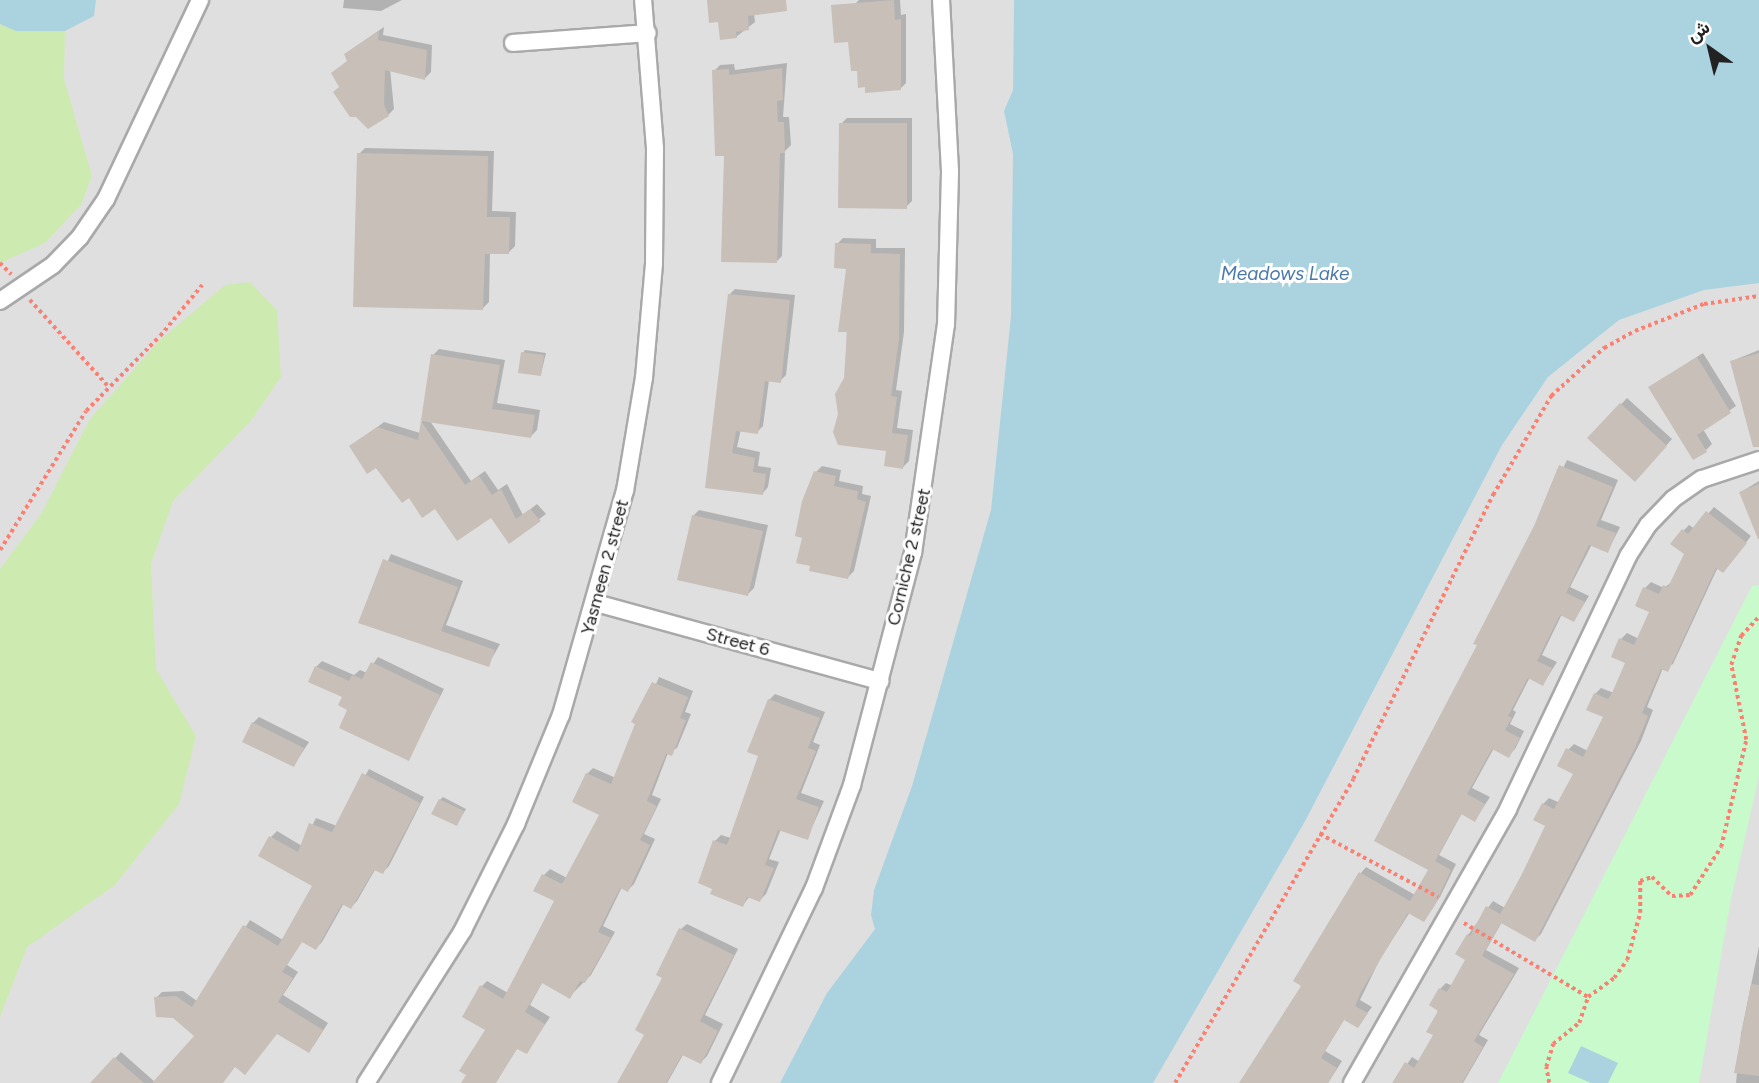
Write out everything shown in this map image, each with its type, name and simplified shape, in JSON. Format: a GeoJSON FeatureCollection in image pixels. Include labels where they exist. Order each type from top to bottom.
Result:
{"type":"FeatureCollection","features":[{"type":"Feature","properties":{"kind":"street"},"geometry":{"type":"LineString","coordinates":[[0,302],[22,289],[80,237],[106,199],[200,0]]}},
{"type":"Feature","properties":{"kind":"street","name":"Yasmeen 2 street"},"geometry":{"type":"LineString","coordinates":[[366,1083],[463,930],[516,824],[561,715],[596,603],[625,491],[644,378],[654,225],[648,33],[643,0]]}},
{"type":"Feature","properties":{"kind":"street","name":"Corniche 2 street"},"geometry":{"type":"LineString","coordinates":[[720,1083],[814,888],[852,785],[880,681],[925,490],[946,324],[950,171],[941,0]]}},
{"type":"Feature","properties":{"kind":"street"},"geometry":{"type":"LineString","coordinates":[[513,43],[648,33]]}},
{"type":"Feature","properties":{"kind":"street"},"geometry":{"type":"LineString","coordinates":[[1352,1083],[1453,911],[1648,525],[1673,499],[1702,479],[1759,460]]}},
{"type":"Feature","properties":{"kind":"street","name":"Street 6"},"geometry":{"type":"LineString","coordinates":[[596,603],[880,681]]}},
{"type":"Feature","properties":{"kind":"path"},"geometry":{"type":"LineString","coordinates":[[0,264],[108,386]]}},
{"type":"Feature","properties":{"kind":"path"},"geometry":{"type":"LineString","coordinates":[[0,550],[23,519],[77,424],[108,386],[160,336],[202,285]]}},
{"type":"Feature","properties":{"kind":"path"},"geometry":{"type":"LineString","coordinates":[[1175,1083],[1320,834],[1406,677],[1503,476],[1551,396],[1604,348],[1634,331],[1704,304],[1759,296]]}},
{"type":"Feature","properties":{"kind":"path"},"geometry":{"type":"LineString","coordinates":[[1549,1083],[1546,1067],[1553,1044],[1579,1023],[1588,997],[1614,978],[1627,960],[1640,914],[1640,881],[1651,877],[1672,897],[1690,895],[1721,847],[1746,728],[1731,666],[1741,636],[1759,617]]}},
{"type":"Feature","properties":{"kind":"path"},"geometry":{"type":"LineString","coordinates":[[1320,834],[1453,911],[1588,997]]}},
{"type":"Feature","properties":{"kind":"shaded area"},"geometry":{"type":"Polygon","coordinates":[[[0,0],[1759,0],[1759,1083],[0,1083],[0,0]]]}},
{"type":"Feature","properties":{"kind":"green space"},"geometry":{"type":"Polygon","coordinates":[[[0,24],[17,31],[65,31],[64,79],[92,176],[81,205],[45,243],[0,263],[0,24]]]}},
{"type":"Feature","properties":{"kind":"green space"},"geometry":{"type":"Polygon","coordinates":[[[250,282],[277,310],[281,377],[250,422],[173,501],[151,564],[156,669],[196,736],[179,804],[115,885],[27,947],[0,1017],[0,569],[41,514],[90,419],[159,341],[225,285],[250,282]]]}},
{"type":"Feature","properties":{"kind":"green space"},"geometry":{"type":"Polygon","coordinates":[[[1759,585],[1759,776],[1731,899],[1699,1083],[1498,1083],[1752,586],[1759,585]]]}},
{"type":"Feature","properties":{"kind":"water"},"geometry":{"type":"Polygon","coordinates":[[[0,0],[96,0],[94,16],[65,31],[16,31],[0,24],[0,0]]]}},
{"type":"Feature","properties":{"kind":"water","name":"Meadows Lake"},"geometry":{"type":"Polygon","coordinates":[[[1014,0],[1759,0],[1759,283],[1704,290],[1619,320],[1548,377],[1502,445],[1304,823],[1153,1083],[780,1083],[827,993],[875,929],[871,915],[874,890],[912,786],[991,510],[1011,316],[1013,154],[1004,111],[1013,90],[1014,0]]]}},
{"type":"Feature","properties":{"kind":"water"},"geometry":{"type":"Polygon","coordinates":[[[1581,1046],[1618,1063],[1608,1083],[1591,1083],[1568,1073],[1581,1046]]]}},
{"type":"Feature","properties":{"kind":"building"},"geometry":{"type":"Polygon","coordinates":[[[707,0],[786,0],[787,11],[748,16],[749,30],[736,32],[737,38],[720,40],[718,22],[709,23],[707,0]]]}},
{"type":"Feature","properties":{"kind":"building"},"geometry":{"type":"Polygon","coordinates":[[[894,0],[895,20],[901,19],[901,90],[865,93],[865,87],[858,88],[857,71],[851,71],[848,42],[834,43],[831,5],[894,0]]]}},
{"type":"Feature","properties":{"kind":"building"},"geometry":{"type":"Polygon","coordinates":[[[379,31],[378,40],[427,50],[425,80],[385,70],[384,105],[389,116],[368,129],[356,117],[350,117],[333,92],[339,87],[331,73],[347,61],[344,54],[379,31]]]}},
{"type":"Feature","properties":{"kind":"building"},"geometry":{"type":"Polygon","coordinates":[[[782,68],[783,100],[777,101],[778,122],[784,122],[785,153],[780,153],[777,263],[721,262],[724,156],[715,156],[712,70],[729,69],[729,75],[782,68]]]}},
{"type":"Feature","properties":{"kind":"building"},"geometry":{"type":"Polygon","coordinates":[[[839,123],[907,123],[907,209],[838,208],[839,123]]]}},
{"type":"Feature","properties":{"kind":"building"},"geometry":{"type":"Polygon","coordinates":[[[357,153],[488,156],[487,217],[510,217],[509,254],[485,254],[483,310],[353,307],[357,153]]]}},
{"type":"Feature","properties":{"kind":"building"},"geometry":{"type":"Polygon","coordinates":[[[835,243],[871,244],[871,253],[900,254],[899,339],[891,396],[897,397],[892,433],[908,435],[903,469],[884,466],[886,451],[838,445],[833,432],[838,414],[835,394],[844,378],[847,332],[838,332],[846,269],[834,268],[835,243]]]}},
{"type":"Feature","properties":{"kind":"building"},"geometry":{"type":"Polygon","coordinates":[[[728,294],[790,300],[781,383],[765,381],[758,434],[736,431],[732,453],[755,458],[753,472],[766,474],[763,495],[705,488],[728,294]]]}},
{"type":"Feature","properties":{"kind":"building"},"geometry":{"type":"Polygon","coordinates":[[[521,352],[544,355],[541,376],[518,373],[521,352]]]}},
{"type":"Feature","properties":{"kind":"building"},"geometry":{"type":"Polygon","coordinates":[[[1759,353],[1759,447],[1753,447],[1730,361],[1759,353]]]}},
{"type":"Feature","properties":{"kind":"building"},"geometry":{"type":"Polygon","coordinates":[[[431,354],[500,365],[492,409],[535,415],[531,438],[421,421],[465,485],[479,476],[492,495],[501,489],[516,519],[530,509],[541,521],[509,544],[491,518],[457,541],[435,509],[422,518],[409,498],[402,503],[376,468],[367,474],[349,446],[377,427],[418,440],[431,354]]]}},
{"type":"Feature","properties":{"kind":"building"},"geometry":{"type":"Polygon","coordinates":[[[1697,357],[1731,413],[1697,435],[1707,452],[1693,460],[1648,387],[1697,357]]]}},
{"type":"Feature","properties":{"kind":"building"},"geometry":{"type":"Polygon","coordinates":[[[1620,403],[1667,446],[1635,482],[1587,438],[1620,403]]]}},
{"type":"Feature","properties":{"kind":"building"},"geometry":{"type":"Polygon","coordinates":[[[1559,465],[1613,487],[1596,526],[1616,533],[1608,553],[1589,545],[1566,593],[1585,602],[1574,622],[1560,615],[1537,661],[1552,668],[1543,686],[1528,678],[1508,716],[1512,718],[1505,730],[1520,738],[1509,758],[1492,749],[1467,794],[1485,804],[1475,822],[1461,814],[1435,861],[1451,870],[1435,905],[1424,922],[1408,913],[1355,1006],[1368,1013],[1358,1028],[1344,1020],[1321,1058],[1337,1068],[1328,1083],[1239,1083],[1301,986],[1293,981],[1359,872],[1410,901],[1428,870],[1374,841],[1477,645],[1473,644],[1534,526],[1559,465]]]}},
{"type":"Feature","properties":{"kind":"building"},"geometry":{"type":"Polygon","coordinates":[[[814,471],[836,476],[834,486],[858,491],[857,499],[866,502],[848,579],[809,571],[810,566],[796,563],[802,538],[795,536],[802,501],[814,471]]]}},
{"type":"Feature","properties":{"kind":"building"},"geometry":{"type":"Polygon","coordinates":[[[1759,484],[1759,539],[1758,539],[1739,492],[1759,484]]]}},
{"type":"Feature","properties":{"kind":"building"},"geometry":{"type":"Polygon","coordinates":[[[1706,511],[1747,543],[1723,573],[1716,568],[1668,672],[1661,669],[1642,713],[1648,716],[1635,748],[1535,942],[1501,923],[1482,956],[1514,974],[1474,1041],[1483,1047],[1462,1083],[1392,1083],[1405,1062],[1414,1068],[1433,1035],[1426,1032],[1438,1011],[1429,1005],[1439,988],[1447,992],[1465,960],[1455,954],[1467,934],[1470,936],[1486,906],[1500,914],[1521,876],[1545,826],[1533,820],[1542,803],[1554,809],[1573,774],[1557,766],[1566,748],[1583,757],[1603,717],[1586,710],[1594,693],[1608,699],[1612,693],[1625,663],[1611,657],[1619,638],[1634,645],[1649,612],[1635,606],[1643,587],[1659,594],[1663,585],[1668,587],[1684,554],[1670,544],[1682,529],[1688,534],[1706,511]]]}},
{"type":"Feature","properties":{"kind":"building"},"geometry":{"type":"Polygon","coordinates":[[[692,515],[763,531],[748,596],[677,580],[692,515]]]}},
{"type":"Feature","properties":{"kind":"building"},"geometry":{"type":"Polygon","coordinates":[[[383,559],[458,587],[441,631],[495,650],[489,667],[358,623],[383,559]]]}},
{"type":"Feature","properties":{"kind":"building"},"geometry":{"type":"Polygon","coordinates":[[[371,662],[440,695],[409,761],[339,728],[347,710],[338,705],[342,697],[308,682],[315,666],[349,681],[352,675],[362,679],[371,662]]]}},
{"type":"Feature","properties":{"kind":"building"},"geometry":{"type":"Polygon","coordinates":[[[652,682],[688,697],[680,718],[686,720],[672,756],[666,754],[647,801],[657,806],[640,840],[650,845],[628,892],[620,888],[598,932],[611,938],[585,983],[580,981],[570,999],[542,983],[525,1012],[545,1024],[527,1054],[517,1049],[496,1083],[461,1083],[466,1075],[459,1071],[485,1030],[462,1017],[480,985],[503,999],[554,901],[533,891],[542,874],[562,884],[599,815],[572,802],[586,773],[611,784],[635,724],[631,722],[652,682]]]}},
{"type":"Feature","properties":{"kind":"building"},"geometry":{"type":"Polygon","coordinates":[[[768,699],[820,718],[808,748],[816,751],[796,799],[819,807],[808,840],[778,830],[765,865],[774,868],[760,902],[747,897],[743,907],[710,894],[712,889],[698,883],[713,840],[727,845],[758,756],[747,752],[768,699]]]}},
{"type":"Feature","properties":{"kind":"building"},"geometry":{"type":"Polygon","coordinates":[[[252,722],[304,748],[294,767],[242,742],[252,722]]]}},
{"type":"Feature","properties":{"kind":"building"},"geometry":{"type":"Polygon","coordinates":[[[362,773],[420,803],[383,874],[374,870],[351,909],[342,904],[316,950],[302,942],[282,972],[293,978],[278,1002],[323,1030],[309,1053],[277,1034],[245,1075],[235,1067],[223,1083],[152,1083],[194,1036],[173,1018],[156,1017],[154,997],[176,996],[192,1007],[243,925],[278,946],[312,886],[258,856],[269,836],[298,852],[309,823],[332,832],[362,773]]]}},
{"type":"Feature","properties":{"kind":"building"},"geometry":{"type":"Polygon","coordinates":[[[439,799],[464,811],[457,826],[431,814],[439,799]]]}},
{"type":"Feature","properties":{"kind":"building"},"geometry":{"type":"Polygon","coordinates":[[[679,928],[734,955],[700,1021],[718,1031],[701,1064],[682,1055],[666,1083],[617,1083],[644,1035],[635,1030],[662,978],[656,975],[679,928]]]}},
{"type":"Feature","properties":{"kind":"building"},"geometry":{"type":"Polygon","coordinates":[[[1751,984],[1759,985],[1759,1076],[1734,1073],[1751,984]]]}},
{"type":"Feature","properties":{"kind":"building"},"geometry":{"type":"Polygon","coordinates":[[[114,1057],[144,1083],[90,1083],[114,1057]]]}}]}
